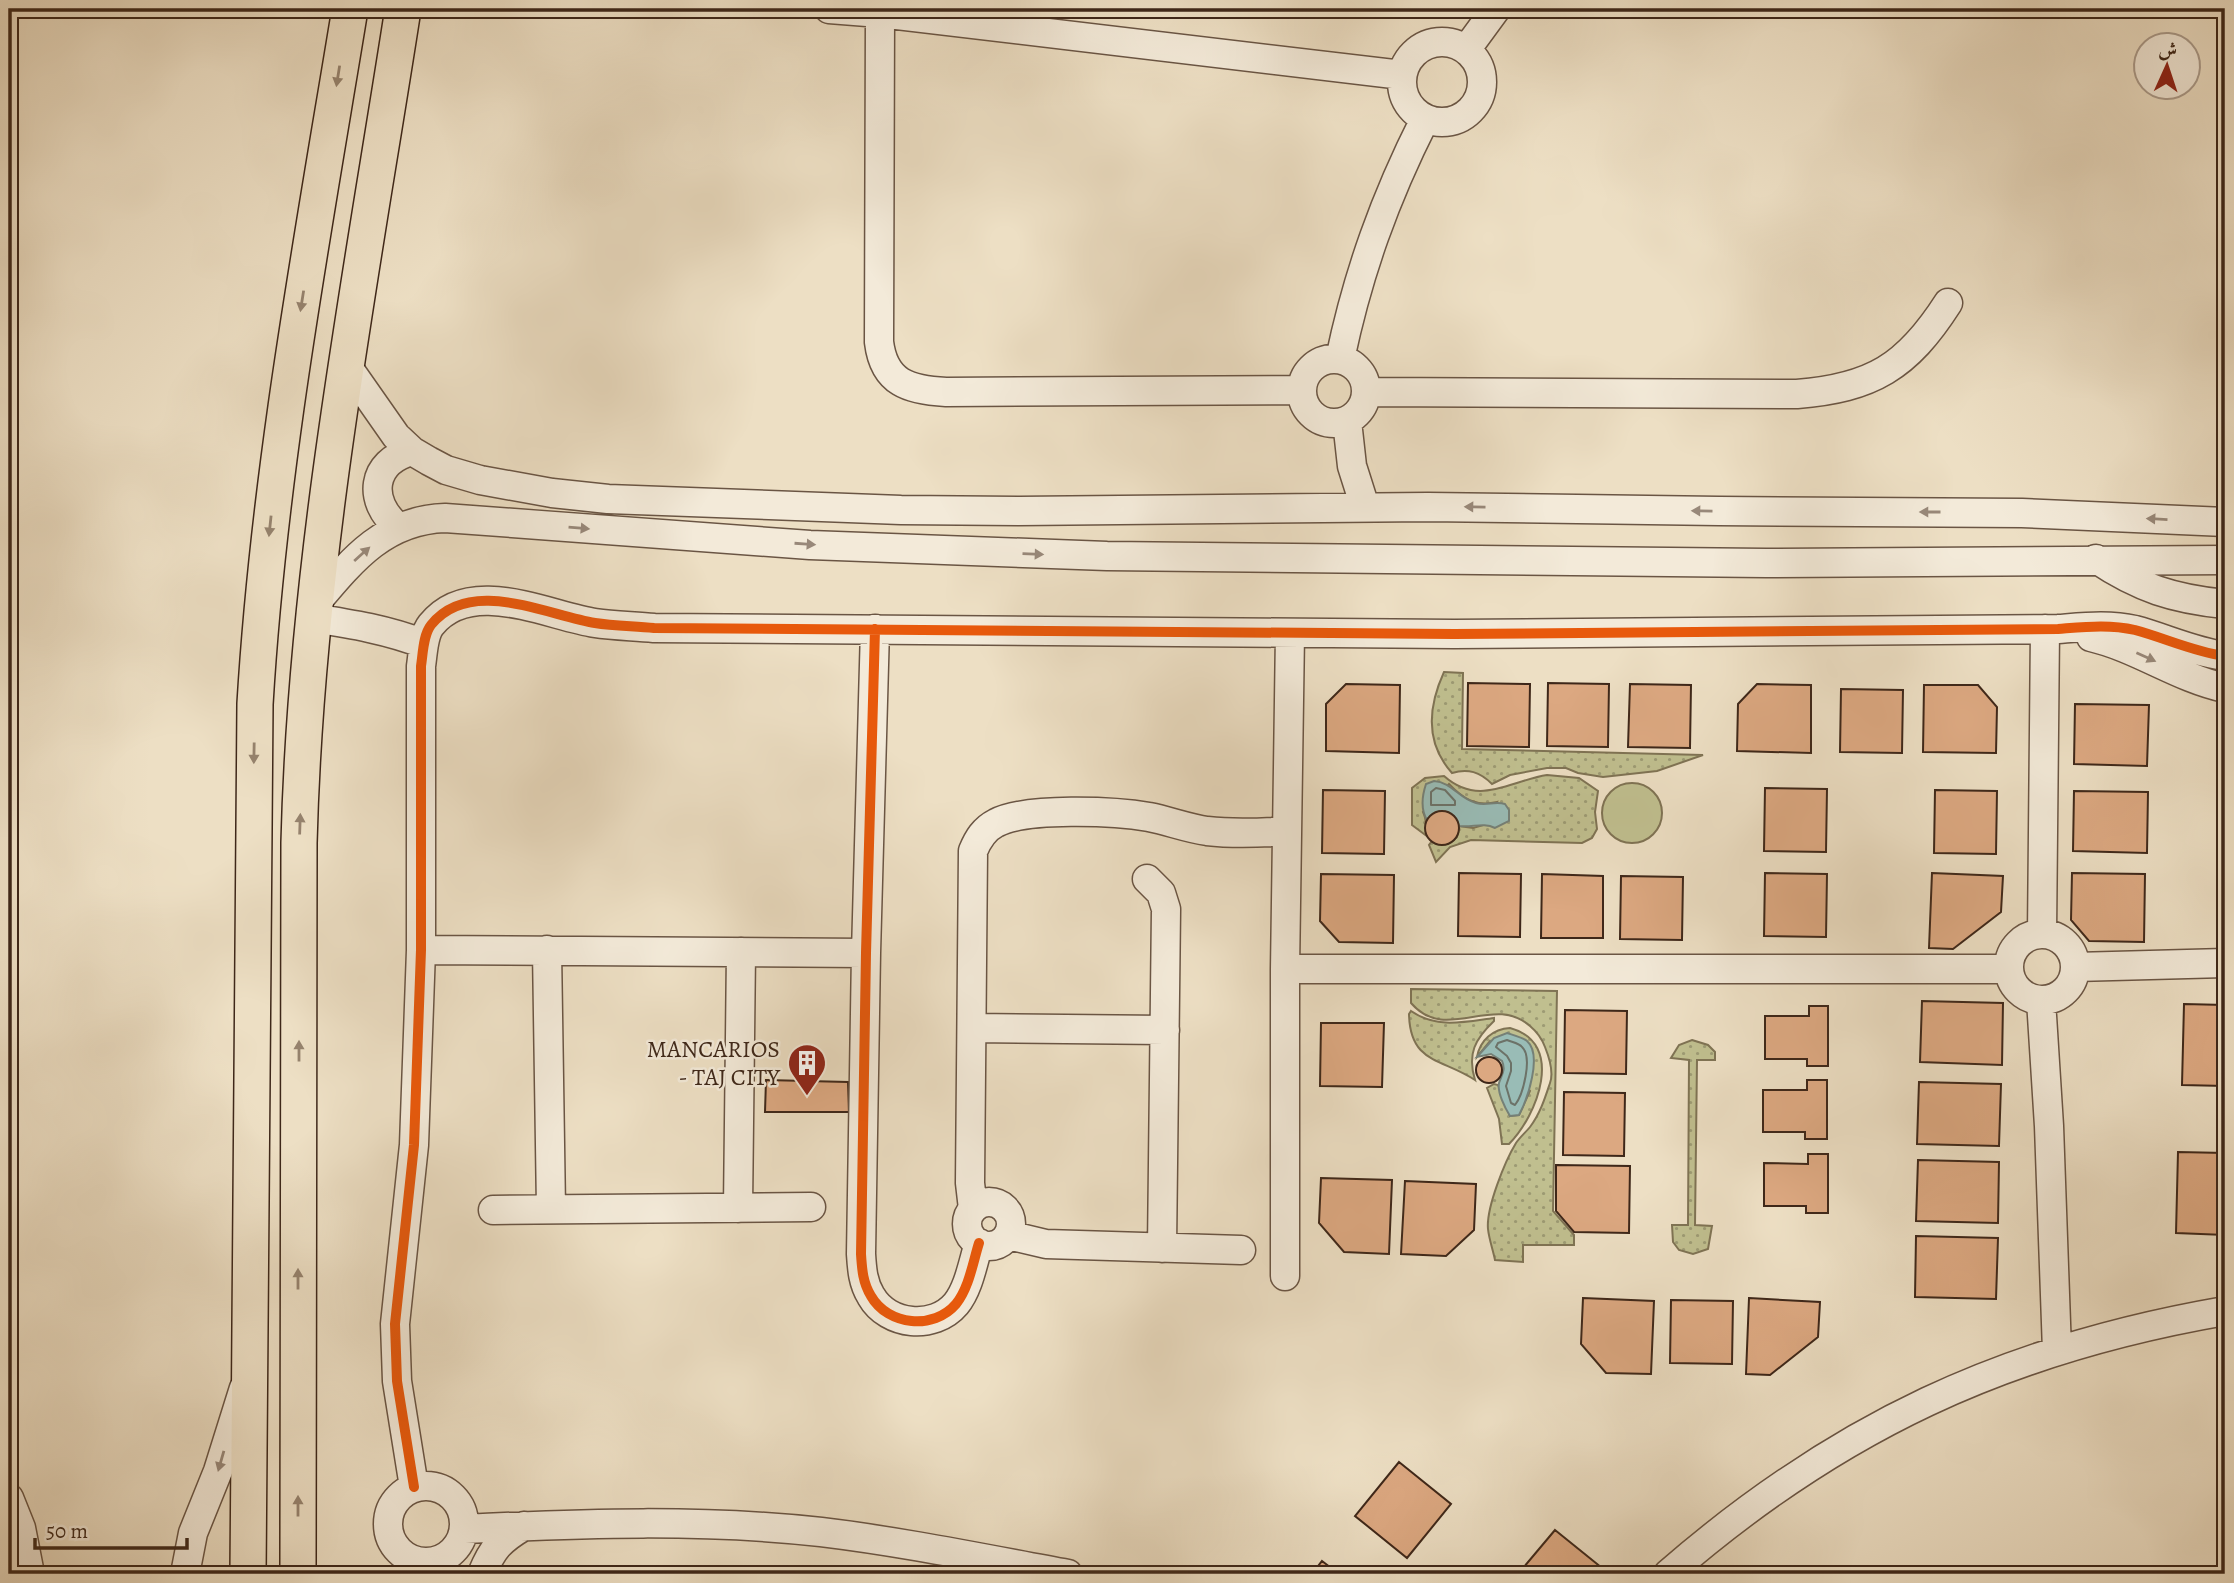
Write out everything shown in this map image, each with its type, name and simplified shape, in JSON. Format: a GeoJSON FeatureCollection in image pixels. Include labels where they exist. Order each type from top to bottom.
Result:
{"type":"FeatureCollection","features":[{"type":"Feature","properties":{"kind":"main road"},"geometry":{"type":"LineString","coordinates":[[248,1574],[255,704],[260,623],[273,497],[293,353],[350,9]]}},
{"type":"Feature","properties":{"kind":"main road"},"geometry":{"type":"LineString","coordinates":[[298,1574],[299,842],[303,730],[314,611],[347,366],[403,9]]}},
{"type":"Feature","properties":{"kind":"street"},"geometry":{"type":"LineString","coordinates":[[829,9],[1402,75]]}},
{"type":"Feature","properties":{"kind":"street"},"geometry":{"type":"LineString","coordinates":[[1466,50],[1496,9]]}},
{"type":"Feature","properties":{"kind":"street"},"geometry":{"type":"LineString","coordinates":[[880,13],[879,342],[882,359],[890,374],[915,388],[946,392],[1301,390]]}},
{"type":"Feature","properties":{"kind":"street"},"geometry":{"type":"LineString","coordinates":[[1447,42],[1466,50],[1478,65],[1481,74],[1482,84],[1476,103],[1463,116],[1454,120],[1444,122],[1425,119],[1409,106],[1404,96],[1402,75],[1410,57],[1427,44],[1447,42]]}},
{"type":"Feature","properties":{"kind":"street"},"geometry":{"type":"LineString","coordinates":[[1340,359],[1369,248],[1402,164],[1425,119]]}},
{"type":"Feature","properties":{"kind":"street"},"geometry":{"type":"LineString","coordinates":[[1367,393],[1797,394],[1829,391],[1859,384],[1895,365],[1924,337],[1948,303]]}},
{"type":"Feature","properties":{"kind":"street"},"geometry":{"type":"LineString","coordinates":[[1340,359],[1349,362],[1362,374],[1367,393],[1361,410],[1347,421],[1329,423],[1312,415],[1306,408],[1301,390],[1307,373],[1313,366],[1321,361],[1340,359]]}},
{"type":"Feature","properties":{"kind":"street"},"geometry":{"type":"LineString","coordinates":[[347,366],[396,436],[412,451],[446,470],[480,480],[552,493],[608,499],[914,510],[1365,507],[2022,513],[2225,522]]}},
{"type":"Feature","properties":{"kind":"street"},"geometry":{"type":"LineString","coordinates":[[1347,421],[1352,466],[1365,507]]}},
{"type":"Feature","properties":{"kind":"street"},"geometry":{"type":"LineString","coordinates":[[398,527],[381,506],[378,480],[394,457],[412,451]]}},
{"type":"Feature","properties":{"kind":"street"},"geometry":{"type":"LineString","coordinates":[[424,644],[314,611],[367,548],[398,527],[429,519],[459,518],[810,544],[1107,556],[1766,563],[2225,560]]}},
{"type":"Feature","properties":{"kind":"street"},"geometry":{"type":"LineString","coordinates":[[2096,559],[2146,588],[2173,597],[2225,604]]}},
{"type":"Feature","properties":{"kind":"street"},"geometry":{"type":"LineString","coordinates":[[414,1487],[397,1381],[395,1324],[414,1145],[421,950],[421,695],[424,644],[430,626],[447,611],[467,602],[489,599],[596,623],[654,628],[1468,634],[2051,629],[2096,626],[2134,630],[2210,654],[2225,656]]}},
{"type":"Feature","properties":{"kind":"street"},"geometry":{"type":"LineString","coordinates":[[875,629],[861,1254],[862,1272],[872,1299],[896,1318],[912,1322],[927,1321],[948,1311],[963,1293],[979,1243]]}},
{"type":"Feature","properties":{"kind":"street"},"geometry":{"type":"LineString","coordinates":[[2051,629],[2113,642],[2206,684],[2225,688]]}},
{"type":"Feature","properties":{"kind":"street"},"geometry":{"type":"LineString","coordinates":[[2042,934],[2051,629]]}},
{"type":"Feature","properties":{"kind":"street"},"geometry":{"type":"LineString","coordinates":[[1285,1276],[1286,831],[1290,633]]}},
{"type":"Feature","properties":{"kind":"street"},"geometry":{"type":"LineString","coordinates":[[973,1209],[970,1183],[973,851],[981,835],[993,824],[1009,818],[1044,814],[1115,813],[1229,833],[1286,831]]}},
{"type":"Feature","properties":{"kind":"street"},"geometry":{"type":"LineString","coordinates":[[1147,879],[1161,893],[1166,909],[1162,1248]]}},
{"type":"Feature","properties":{"kind":"street"},"geometry":{"type":"LineString","coordinates":[[2042,934],[2055,937],[2065,944],[2075,967],[2072,980],[2065,990],[2054,998],[2041,1000],[2029,998],[2019,991],[2009,970],[2011,956],[2018,945],[2029,937],[2042,934]]}},
{"type":"Feature","properties":{"kind":"street"},"geometry":{"type":"LineString","coordinates":[[421,950],[866,953]]}},
{"type":"Feature","properties":{"kind":"street"},"geometry":{"type":"LineString","coordinates":[[547,950],[551,1209]]}},
{"type":"Feature","properties":{"kind":"street"},"geometry":{"type":"LineString","coordinates":[[738,1208],[741,952]]}},
{"type":"Feature","properties":{"kind":"street"},"geometry":{"type":"LineString","coordinates":[[2075,967],[2225,963]]}},
{"type":"Feature","properties":{"kind":"street"},"geometry":{"type":"LineString","coordinates":[[1285,969],[2009,970]]}},
{"type":"Feature","properties":{"kind":"street"},"geometry":{"type":"LineString","coordinates":[[2041,1000],[2049,1126],[2057,1351]]}},
{"type":"Feature","properties":{"kind":"street"},"geometry":{"type":"LineString","coordinates":[[972,1028],[1165,1030]]}},
{"type":"Feature","properties":{"kind":"street"},"geometry":{"type":"LineString","coordinates":[[991,1202],[1003,1207],[1011,1223],[1008,1236],[998,1244],[979,1243],[968,1227],[973,1209],[991,1202]]}},
{"type":"Feature","properties":{"kind":"street"},"geometry":{"type":"LineString","coordinates":[[493,1210],[811,1207]]}},
{"type":"Feature","properties":{"kind":"street"},"geometry":{"type":"LineString","coordinates":[[1008,1236],[1046,1244],[1241,1250]]}},
{"type":"Feature","properties":{"kind":"street"},"geometry":{"type":"LineString","coordinates":[[1668,1574],[1764,1496],[1838,1447],[1964,1383],[2057,1351],[2149,1326],[2225,1311]]}},
{"type":"Feature","properties":{"kind":"street"},"geometry":{"type":"LineString","coordinates":[[185,1574],[193,1533],[214,1482],[249,1372]]}},
{"type":"Feature","properties":{"kind":"street"},"geometry":{"type":"LineString","coordinates":[[430,1485],[445,1490],[457,1500],[464,1514],[465,1530],[459,1544],[456,1565],[434,1562],[399,1564],[387,1525],[390,1509],[400,1495],[414,1487],[430,1485]]}},
{"type":"Feature","properties":{"kind":"street"},"geometry":{"type":"LineString","coordinates":[[9,1498],[21,1528],[30,1574]]}},
{"type":"Feature","properties":{"kind":"street"},"geometry":{"type":"LineString","coordinates":[[465,1530],[524,1526],[721,1525],[821,1532],[1068,1574]]}},
{"type":"Feature","properties":{"kind":"street"},"geometry":{"type":"LineString","coordinates":[[482,1574],[497,1545],[524,1526]]}},
{"type":"Feature","properties":{"kind":"shaded area"},"geometry":{"type":"Polygon","coordinates":[[[1444,672],[1463,673],[1462,749],[1703,755],[1657,771],[1603,777],[1566,768],[1547,768],[1510,775],[1492,784],[1473,772],[1452,773],[1443,761],[1433,737],[1432,711],[1444,672]]]}},
{"type":"Feature","properties":{"kind":"shaded area"},"geometry":{"type":"Polygon","coordinates":[[[1547,775],[1579,778],[1598,791],[1595,812],[1597,829],[1592,838],[1582,843],[1471,840],[1450,847],[1436,862],[1429,845],[1432,841],[1439,844],[1448,843],[1457,837],[1459,826],[1473,828],[1487,824],[1497,802],[1470,800],[1449,784],[1423,812],[1428,837],[1412,825],[1412,788],[1425,778],[1444,776],[1457,785],[1482,791],[1547,775]]]}},
{"type":"Feature","properties":{"kind":"shaded area"},"geometry":{"type":"Polygon","coordinates":[[[1632,783],[1653,792],[1662,813],[1653,834],[1632,843],[1611,834],[1602,813],[1611,792],[1632,783]]]}},
{"type":"Feature","properties":{"kind":"shaded area"},"geometry":{"type":"Polygon","coordinates":[[[1411,989],[1557,991],[1553,1211],[1574,1235],[1574,1245],[1523,1245],[1523,1262],[1495,1260],[1489,1233],[1490,1209],[1502,1173],[1516,1143],[1537,1117],[1550,1083],[1550,1065],[1541,1038],[1530,1026],[1516,1017],[1501,1014],[1454,1020],[1425,1014],[1411,1003],[1411,989]]]}},
{"type":"Feature","properties":{"kind":"shaded area"},"geometry":{"type":"Polygon","coordinates":[[[1411,1011],[1421,1017],[1441,1022],[1494,1018],[1474,1048],[1472,1062],[1475,1080],[1430,1058],[1422,1051],[1411,1030],[1411,1011]]]}},
{"type":"Feature","properties":{"kind":"shaded area"},"geometry":{"type":"Polygon","coordinates":[[[1510,1028],[1527,1036],[1537,1049],[1542,1064],[1541,1081],[1529,1116],[1509,1144],[1502,1144],[1499,1119],[1487,1088],[1498,1085],[1510,1116],[1519,1115],[1530,1091],[1490,1041],[1477,1057],[1488,1036],[1510,1028]]]}},
{"type":"Feature","properties":{"kind":"shaded area"},"geometry":{"type":"Polygon","coordinates":[[[1692,1040],[1708,1045],[1715,1052],[1715,1060],[1697,1060],[1695,1225],[1712,1226],[1708,1249],[1693,1254],[1679,1250],[1673,1242],[1672,1225],[1688,1225],[1689,1060],[1671,1058],[1679,1045],[1692,1040]]]}},
{"type":"Feature","properties":{"kind":"water"},"geometry":{"type":"Polygon","coordinates":[[[1434,781],[1446,784],[1476,803],[1505,804],[1509,810],[1509,821],[1495,828],[1486,825],[1459,826],[1454,816],[1440,811],[1427,820],[1423,807],[1424,793],[1426,784],[1434,781]]]}},
{"type":"Feature","properties":{"kind":"water"},"geometry":{"type":"Polygon","coordinates":[[[1507,1033],[1527,1041],[1534,1056],[1526,1099],[1519,1115],[1510,1116],[1499,1091],[1504,1070],[1502,1061],[1491,1054],[1477,1057],[1494,1038],[1507,1033]]]}},
{"type":"Feature","properties":{"kind":"building"},"geometry":{"type":"Polygon","coordinates":[[[1468,683],[1530,684],[1529,747],[1467,746],[1468,683]]]}},
{"type":"Feature","properties":{"kind":"building"},"geometry":{"type":"Polygon","coordinates":[[[1548,683],[1609,684],[1608,747],[1547,746],[1548,683]]]}},
{"type":"Feature","properties":{"kind":"building"},"geometry":{"type":"Polygon","coordinates":[[[1346,684],[1400,685],[1399,753],[1326,751],[1326,704],[1346,684]]]}},
{"type":"Feature","properties":{"kind":"building"},"geometry":{"type":"Polygon","coordinates":[[[1630,684],[1691,685],[1690,748],[1628,747],[1630,684]]]}},
{"type":"Feature","properties":{"kind":"building"},"geometry":{"type":"Polygon","coordinates":[[[1757,684],[1811,685],[1811,753],[1737,751],[1738,704],[1757,684]]]}},
{"type":"Feature","properties":{"kind":"building"},"geometry":{"type":"Polygon","coordinates":[[[1924,685],[1978,685],[1997,707],[1996,753],[1923,752],[1924,685]]]}},
{"type":"Feature","properties":{"kind":"building"},"geometry":{"type":"Polygon","coordinates":[[[1841,689],[1903,690],[1902,753],[1840,752],[1841,689]]]}},
{"type":"Feature","properties":{"kind":"building"},"geometry":{"type":"Polygon","coordinates":[[[2075,704],[2149,705],[2147,766],[2074,764],[2075,704]]]}},
{"type":"Feature","properties":{"kind":"building"},"geometry":{"type":"Polygon","coordinates":[[[1765,788],[1827,789],[1826,852],[1764,851],[1765,788]]]}},
{"type":"Feature","properties":{"kind":"building"},"geometry":{"type":"Polygon","coordinates":[[[1323,790],[1385,791],[1384,854],[1322,853],[1323,790]]]}},
{"type":"Feature","properties":{"kind":"building"},"geometry":{"type":"Polygon","coordinates":[[[1935,790],[1997,791],[1996,854],[1934,853],[1935,790]]]}},
{"type":"Feature","properties":{"kind":"building"},"geometry":{"type":"Polygon","coordinates":[[[2074,791],[2148,792],[2147,853],[2073,851],[2074,791]]]}},
{"type":"Feature","properties":{"kind":"building"},"geometry":{"type":"Polygon","coordinates":[[[1442,811],[1454,816],[1459,828],[1454,840],[1442,845],[1430,840],[1425,828],[1430,816],[1442,811]]]}},
{"type":"Feature","properties":{"kind":"building"},"geometry":{"type":"Polygon","coordinates":[[[1459,873],[1521,874],[1520,937],[1458,936],[1459,873]]]}},
{"type":"Feature","properties":{"kind":"building"},"geometry":{"type":"Polygon","coordinates":[[[1765,873],[1827,874],[1826,937],[1764,936],[1765,873]]]}},
{"type":"Feature","properties":{"kind":"building"},"geometry":{"type":"Polygon","coordinates":[[[1932,873],[2003,876],[2001,912],[1953,949],[1929,948],[1932,873]]]}},
{"type":"Feature","properties":{"kind":"building"},"geometry":{"type":"Polygon","coordinates":[[[2072,873],[2145,874],[2144,942],[2089,941],[2071,920],[2072,873]]]}},
{"type":"Feature","properties":{"kind":"building"},"geometry":{"type":"Polygon","coordinates":[[[1321,874],[1394,875],[1393,943],[1339,942],[1320,921],[1321,874]]]}},
{"type":"Feature","properties":{"kind":"building"},"geometry":{"type":"Polygon","coordinates":[[[1542,874],[1603,876],[1603,938],[1541,938],[1542,874]]]}},
{"type":"Feature","properties":{"kind":"building"},"geometry":{"type":"Polygon","coordinates":[[[1621,876],[1683,877],[1682,940],[1620,939],[1621,876]]]}},
{"type":"Feature","properties":{"kind":"building"},"geometry":{"type":"Polygon","coordinates":[[[1922,1001],[2003,1003],[2002,1065],[1920,1062],[1922,1001]]]}},
{"type":"Feature","properties":{"kind":"building"},"geometry":{"type":"Polygon","coordinates":[[[2184,1004],[2225,1005],[2225,1086],[2182,1085],[2184,1004]]]}},
{"type":"Feature","properties":{"kind":"building"},"geometry":{"type":"Polygon","coordinates":[[[1809,1006],[1828,1006],[1828,1066],[1807,1066],[1807,1059],[1765,1059],[1765,1016],[1809,1016],[1809,1006]]]}},
{"type":"Feature","properties":{"kind":"building"},"geometry":{"type":"Polygon","coordinates":[[[1565,1010],[1627,1011],[1626,1074],[1564,1073],[1565,1010]]]}},
{"type":"Feature","properties":{"kind":"building"},"geometry":{"type":"Polygon","coordinates":[[[1321,1023],[1384,1023],[1382,1087],[1320,1086],[1321,1023]]]}},
{"type":"Feature","properties":{"kind":"building"},"geometry":{"type":"Polygon","coordinates":[[[1489,1057],[1498,1061],[1502,1070],[1498,1079],[1489,1083],[1480,1079],[1476,1070],[1480,1061],[1489,1057]]]}},
{"type":"Feature","properties":{"kind":"building","name":"MANCARIOS - TAJ CITY"},"geometry":{"type":"Polygon","coordinates":[[[766,1080],[848,1082],[849,1112],[765,1112],[766,1080]]]}},
{"type":"Feature","properties":{"kind":"building"},"geometry":{"type":"Polygon","coordinates":[[[1807,1080],[1827,1080],[1827,1139],[1805,1139],[1805,1132],[1763,1132],[1763,1090],[1807,1090],[1807,1080]]]}},
{"type":"Feature","properties":{"kind":"building"},"geometry":{"type":"Polygon","coordinates":[[[1919,1082],[2001,1084],[1999,1146],[1917,1144],[1919,1082]]]}},
{"type":"Feature","properties":{"kind":"building"},"geometry":{"type":"Polygon","coordinates":[[[1564,1092],[1625,1093],[1624,1156],[1563,1155],[1564,1092]]]}},
{"type":"Feature","properties":{"kind":"building"},"geometry":{"type":"Polygon","coordinates":[[[2178,1152],[2225,1153],[2225,1235],[2176,1233],[2178,1152]]]}},
{"type":"Feature","properties":{"kind":"building"},"geometry":{"type":"Polygon","coordinates":[[[1808,1154],[1828,1154],[1828,1213],[1806,1213],[1806,1206],[1764,1206],[1764,1163],[1808,1164],[1808,1154]]]}},
{"type":"Feature","properties":{"kind":"building"},"geometry":{"type":"Polygon","coordinates":[[[1918,1160],[1999,1162],[1998,1223],[1916,1221],[1918,1160]]]}},
{"type":"Feature","properties":{"kind":"building"},"geometry":{"type":"Polygon","coordinates":[[[1556,1165],[1630,1166],[1629,1233],[1574,1232],[1556,1211],[1556,1165]]]}},
{"type":"Feature","properties":{"kind":"building"},"geometry":{"type":"Polygon","coordinates":[[[1321,1178],[1392,1180],[1389,1254],[1344,1252],[1319,1223],[1321,1178]]]}},
{"type":"Feature","properties":{"kind":"building"},"geometry":{"type":"Polygon","coordinates":[[[1405,1181],[1476,1184],[1474,1230],[1446,1256],[1401,1254],[1405,1181]]]}},
{"type":"Feature","properties":{"kind":"building"},"geometry":{"type":"Polygon","coordinates":[[[1916,1236],[1998,1238],[1996,1299],[1915,1297],[1916,1236]]]}},
{"type":"Feature","properties":{"kind":"building"},"geometry":{"type":"Polygon","coordinates":[[[1583,1298],[1654,1301],[1651,1374],[1606,1373],[1581,1344],[1583,1298]]]}},
{"type":"Feature","properties":{"kind":"building"},"geometry":{"type":"Polygon","coordinates":[[[1749,1298],[1820,1302],[1818,1337],[1770,1375],[1746,1374],[1749,1298]]]}},
{"type":"Feature","properties":{"kind":"building"},"geometry":{"type":"Polygon","coordinates":[[[1671,1300],[1733,1301],[1732,1364],[1670,1363],[1671,1300]]]}},
{"type":"Feature","properties":{"kind":"building"},"geometry":{"type":"Polygon","coordinates":[[[1399,1462],[1451,1504],[1407,1558],[1355,1516],[1399,1462]]]}},
{"type":"Feature","properties":{"kind":"building"},"geometry":{"type":"Polygon","coordinates":[[[1555,1530],[1607,1572],[1606,1574],[1518,1574],[1555,1530]]]}},
{"type":"Feature","properties":{"kind":"building"},"geometry":{"type":"Polygon","coordinates":[[[1322,1561],[1339,1574],[1312,1574],[1322,1561]]]}},
{"type":"Feature","properties":{"kind":"cycle path"},"geometry":{"type":"LineString","coordinates":[[414,1487],[397,1381],[395,1324],[414,1145],[421,950],[421,666],[428,629],[447,611],[466,603],[487,601],[532,607],[595,623],[654,628],[1454,634],[2106,627],[2135,630],[2225,656]]}},
{"type":"Feature","properties":{"kind":"cycle path"},"geometry":{"type":"LineString","coordinates":[[875,629],[861,1254],[866,1286],[871,1296],[888,1314],[912,1321],[936,1318],[947,1312],[960,1298],[979,1243]]}},
{"type":"Feature","properties":{"kind":"place","name":"MANCARIOS - TAJ CITY"},"geometry":{"type":"Point","coordinates":[807,1097]}}]}
